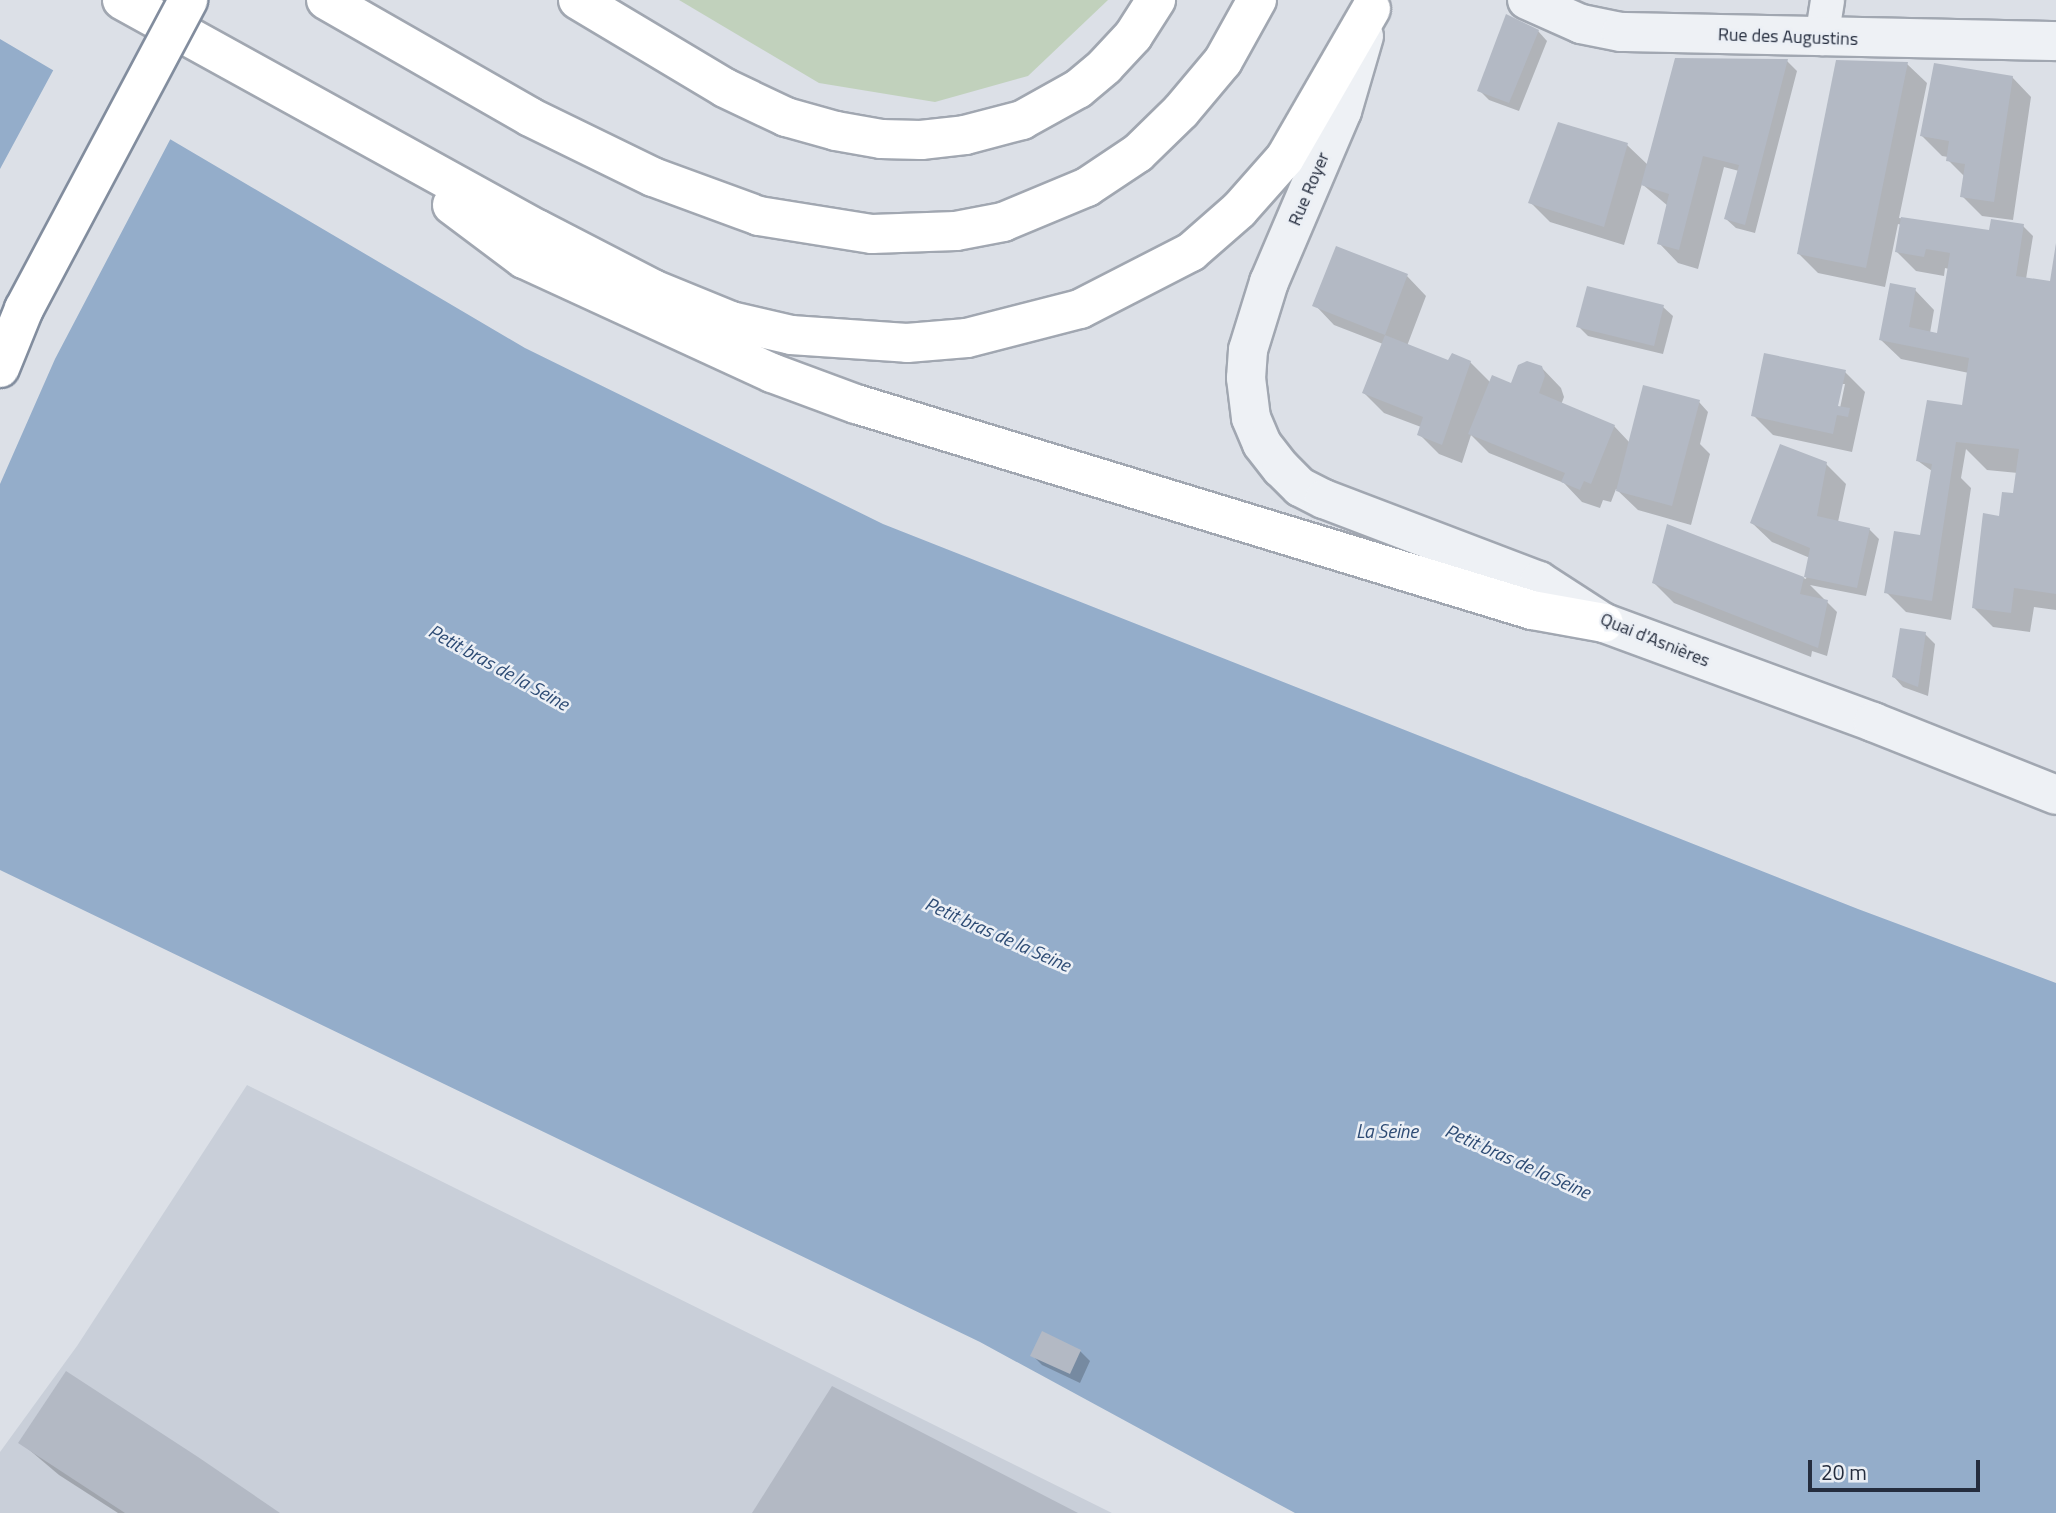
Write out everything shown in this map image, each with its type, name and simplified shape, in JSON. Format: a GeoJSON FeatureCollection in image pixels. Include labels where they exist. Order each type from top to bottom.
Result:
{"type":"FeatureCollection","features":[{"type":"Feature","properties":{"kind":"main road"},"geometry":{"type":"LineString","coordinates":[[122,0],[341,123],[653,289],[731,321],[791,335],[907,343],[967,338],[1080,309],[1191,252],[1239,210],[1285,158],[1372,4]]}},
{"type":"Feature","properties":{"kind":"main road"},"geometry":{"type":"LineString","coordinates":[[0,368],[24,309],[188,0]]}},
{"type":"Feature","properties":{"kind":"main road"},"geometry":{"type":"LineString","coordinates":[[326,0],[530,117],[653,177],[759,216],[872,234],[956,231],[1003,222],[1087,187],[1138,153],[1181,111],[1223,61],[1257,0]]}},
{"type":"Feature","properties":{"kind":"main road"},"geometry":{"type":"LineString","coordinates":[[578,0],[725,88],[786,117],[858,135],[920,140],[965,135],[1013,122],[1060,100],[1105,66],[1133,36],[1156,0]]}},
{"type":"Feature","properties":{"kind":"main road"},"geometry":{"type":"LineString","coordinates":[[341,123],[524,259],[772,373],[856,404],[1519,606],[1604,624]]}},
{"type":"Feature","properties":{"kind":"street","name":"Rue des Augustins"},"geometry":{"type":"LineString","coordinates":[[1527,0],[1600,30],[1821,38],[2056,41]]}},
{"type":"Feature","properties":{"kind":"street","name":"Rue Royer"},"geometry":{"type":"LineString","coordinates":[[1246,378],[1248,350],[1264,295],[1342,111],[1372,4]]}},
{"type":"Feature","properties":{"kind":"street","name":"Quai d'Asnières"},"geometry":{"type":"LineString","coordinates":[[1246,378],[1251,418],[1262,444],[1300,487],[1350,511],[1539,582],[1604,624],[2056,795]]}},
{"type":"Feature","properties":{"kind":"lane"},"geometry":{"type":"LineString","coordinates":[[1821,38],[1827,0]]}},
{"type":"Feature","properties":{"kind":"shaded area"},"geometry":{"type":"Polygon","coordinates":[[[247,1085],[1112,1513],[0,1513],[0,1452],[77,1346],[247,1085]]]}},
{"type":"Feature","properties":{"kind":"green space"},"geometry":{"type":"Polygon","coordinates":[[[679,0],[1108,0],[1028,76],[935,102],[819,83],[679,0]]]}},
{"type":"Feature","properties":{"kind":"water","name":"La Seine"},"geometry":{"type":"Polygon","coordinates":[[[0,39],[525,348],[883,524],[1858,909],[2056,983],[2056,1513],[1295,1513],[980,1342],[0,870],[0,39]]]}},
{"type":"Feature","properties":{"kind":"pier"},"geometry":{"type":"Polygon","coordinates":[[[55,67],[172,136],[55,359],[0,484],[0,169],[55,67]]]}},
{"type":"Feature","properties":{"kind":"building"},"geometry":{"type":"Polygon","coordinates":[[[1506,14],[1539,30],[1509,103],[1477,91],[1506,14]]]}},
{"type":"Feature","properties":{"kind":"building"},"geometry":{"type":"Polygon","coordinates":[[[1675,58],[1788,59],[1745,225],[1724,219],[1739,165],[1703,156],[1679,250],[1657,244],[1669,194],[1641,185],[1675,58]]]}},
{"type":"Feature","properties":{"kind":"building"},"geometry":{"type":"Polygon","coordinates":[[[1836,60],[1908,62],[1866,268],[1797,254],[1836,60]]]}},
{"type":"Feature","properties":{"kind":"building"},"geometry":{"type":"Polygon","coordinates":[[[1934,63],[2013,76],[1994,202],[1960,197],[1965,164],[1946,161],[1949,141],[1920,136],[1934,63]]]}},
{"type":"Feature","properties":{"kind":"building"},"geometry":{"type":"Polygon","coordinates":[[[1558,122],[1628,143],[1604,227],[1528,203],[1558,122]]]}},
{"type":"Feature","properties":{"kind":"building"},"geometry":{"type":"Polygon","coordinates":[[[1901,217],[1989,230],[1991,219],[2024,224],[2016,276],[2050,281],[2056,243],[2056,594],[2014,588],[2011,613],[1972,608],[1983,513],[1999,516],[2002,492],[2013,493],[2019,449],[1956,442],[1932,601],[1884,593],[1894,531],[1920,535],[1932,464],[1916,461],[1927,400],[1962,405],[1969,358],[1879,340],[1890,283],[1916,288],[1909,327],[1937,333],[1950,253],[1926,249],[1924,257],[1895,252],[1901,217]]]}},
{"type":"Feature","properties":{"kind":"building"},"geometry":{"type":"Polygon","coordinates":[[[1336,246],[1408,274],[1385,335],[1312,306],[1336,246]]]}},
{"type":"Feature","properties":{"kind":"building"},"geometry":{"type":"Polygon","coordinates":[[[1587,286],[1664,305],[1654,346],[1576,327],[1587,286]]]}},
{"type":"Feature","properties":{"kind":"building"},"geometry":{"type":"Polygon","coordinates":[[[1385,335],[1448,360],[1452,353],[1471,361],[1442,445],[1417,435],[1423,417],[1362,393],[1385,335]]]}},
{"type":"Feature","properties":{"kind":"building"},"geometry":{"type":"Polygon","coordinates":[[[1764,353],[1846,370],[1838,406],[1850,408],[1848,417],[1837,415],[1833,434],[1751,416],[1764,353]]]}},
{"type":"Feature","properties":{"kind":"building"},"geometry":{"type":"Polygon","coordinates":[[[1527,361],[1542,366],[1545,376],[1539,393],[1615,425],[1591,484],[1584,481],[1580,490],[1561,482],[1565,473],[1468,434],[1492,375],[1511,383],[1518,365],[1527,361]]]}},
{"type":"Feature","properties":{"kind":"building"},"geometry":{"type":"Polygon","coordinates":[[[1643,385],[1700,400],[1672,506],[1616,491],[1643,385]]]}},
{"type":"Feature","properties":{"kind":"building"},"geometry":{"type":"Polygon","coordinates":[[[1780,444],[1827,462],[1817,516],[1870,528],[1857,588],[1804,577],[1810,548],[1750,523],[1780,444]]]}},
{"type":"Feature","properties":{"kind":"building"},"geometry":{"type":"Polygon","coordinates":[[[1667,524],[1804,577],[1800,594],[1828,600],[1818,648],[1652,583],[1667,524]]]}},
{"type":"Feature","properties":{"kind":"building"},"geometry":{"type":"Polygon","coordinates":[[[1900,628],[1926,632],[1918,687],[1892,677],[1900,628]]]}},
{"type":"Feature","properties":{"kind":"building"},"geometry":{"type":"Polygon","coordinates":[[[1042,1331],[1081,1350],[1070,1374],[1030,1356],[1042,1331]]]}},
{"type":"Feature","properties":{"kind":"building"},"geometry":{"type":"Polygon","coordinates":[[[66,1371],[280,1513],[125,1513],[18,1443],[66,1371]]]}},
{"type":"Feature","properties":{"kind":"building"},"geometry":{"type":"Polygon","coordinates":[[[832,1386],[1078,1513],[752,1513],[832,1386]]]}},
{"type":"Feature","properties":{"kind":"water label","name":"Petit bras de la Seine"},"geometry":{"type":"Point","coordinates":[499,667]}},
{"type":"Feature","properties":{"kind":"water label","name":"Petit bras de la Seine"},"geometry":{"type":"Point","coordinates":[998,934]}},
{"type":"Feature","properties":{"kind":"water label","name":"Petit bras de la Seine"},"geometry":{"type":"Point","coordinates":[1518,1161]}}]}
